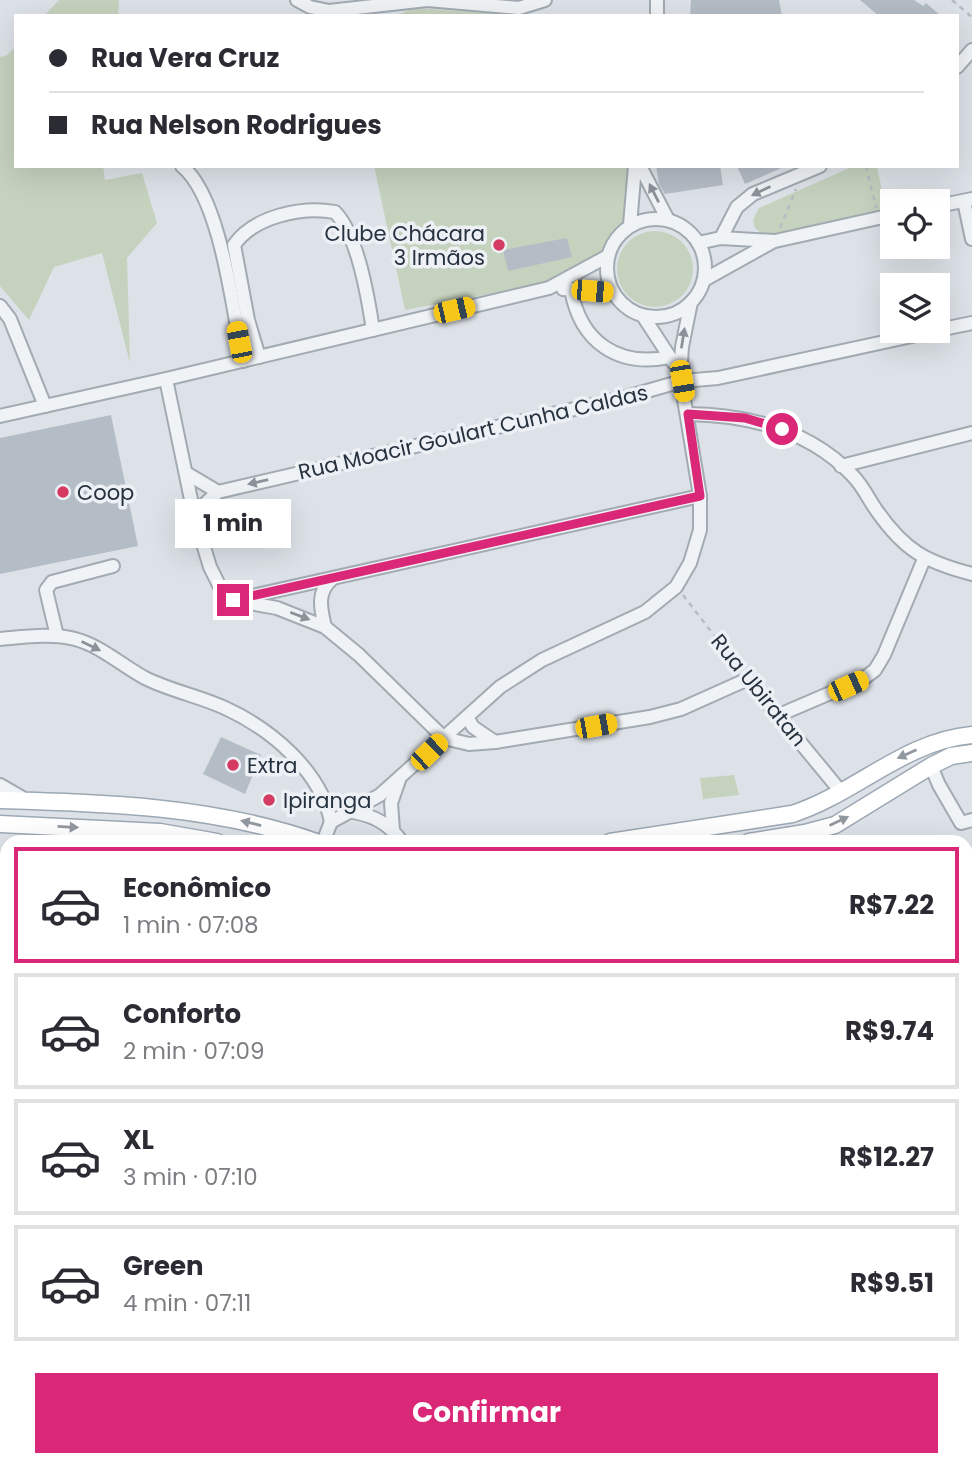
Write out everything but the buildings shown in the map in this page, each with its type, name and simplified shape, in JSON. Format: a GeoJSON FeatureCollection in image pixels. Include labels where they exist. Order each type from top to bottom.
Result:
{"type":"FeatureCollection","features":[{"type":"Feature","properties":{"kind":"main road"},"geometry":{"type":"LineString","coordinates":[[656,835],[792,814],[817,806],[888,763],[910,753],[935,743],[972,735]]}},
{"type":"Feature","properties":{"kind":"main road"},"geometry":{"type":"LineString","coordinates":[[792,835],[835,825],[951,756],[972,753]]}},
{"type":"Feature","properties":{"kind":"main road"},"geometry":{"type":"LineString","coordinates":[[0,800],[159,807],[243,821],[292,835]]}},
{"type":"Feature","properties":{"kind":"main road"},"geometry":{"type":"LineString","coordinates":[[0,824],[177,835]]}},
{"type":"Feature","properties":{"kind":"street"},"geometry":{"type":"LineString","coordinates":[[297,0],[310,7],[329,11],[428,0],[519,12],[545,0]]}},
{"type":"Feature","properties":{"kind":"street"},"geometry":{"type":"LineString","coordinates":[[959,65],[972,50]]}},
{"type":"Feature","properties":{"kind":"street"},"geometry":{"type":"LineString","coordinates":[[184,168],[199,186],[217,231],[243,361]]}},
{"type":"Feature","properties":{"kind":"street"},"geometry":{"type":"LineString","coordinates":[[630,225],[635,168]]}},
{"type":"Feature","properties":{"kind":"street"},"geometry":{"type":"LineString","coordinates":[[641,168],[668,220]]}},
{"type":"Feature","properties":{"kind":"street"},"geometry":{"type":"LineString","coordinates":[[722,238],[737,207],[754,194],[815,168]]}},
{"type":"Feature","properties":{"kind":"street"},"geometry":{"type":"LineString","coordinates":[[950,204],[968,200],[972,239]]}},
{"type":"Feature","properties":{"kind":"street"},"geometry":{"type":"LineString","coordinates":[[258,357],[234,245],[247,231],[293,210],[335,212],[342,219],[356,254],[373,330]]}},
{"type":"Feature","properties":{"kind":"street"},"geometry":{"type":"LineString","coordinates":[[698,243],[722,238],[775,241],[878,218]]}},
{"type":"Feature","properties":{"kind":"street"},"geometry":{"type":"LineString","coordinates":[[331,822],[353,812],[399,780],[500,687],[542,660],[645,611],[676,587],[690,563],[700,530],[700,496],[681,378],[682,347],[691,302],[704,280],[705,268],[698,243],[680,225],[655,219],[630,225],[612,244],[608,256],[606,268],[613,293],[621,303],[643,316],[670,356],[681,378]]}},
{"type":"Feature","properties":{"kind":"street"},"geometry":{"type":"LineString","coordinates":[[704,280],[775,241]]}},
{"type":"Feature","properties":{"kind":"street"},"geometry":{"type":"LineString","coordinates":[[0,416],[549,288],[608,256]]}},
{"type":"Feature","properties":{"kind":"street"},"geometry":{"type":"LineString","coordinates":[[549,288],[613,293]]}},
{"type":"Feature","properties":{"kind":"street"},"geometry":{"type":"LineString","coordinates":[[571,289],[579,319],[598,343],[625,357],[648,360],[670,356]]}},
{"type":"Feature","properties":{"kind":"street"},"geometry":{"type":"LineString","coordinates":[[643,316],[669,315],[691,302]]}},
{"type":"Feature","properties":{"kind":"street"},"geometry":{"type":"LineString","coordinates":[[0,306],[10,319],[45,406]]}},
{"type":"Feature","properties":{"kind":"street","name":"Rua Moacir Goulart Cunha Caldas"},"geometry":{"type":"LineString","coordinates":[[950,327],[972,323]]}},
{"type":"Feature","properties":{"kind":"street","name":"Rua Moacir Goulart Cunha Caldas"},"geometry":{"type":"LineString","coordinates":[[194,514],[218,492],[626,397],[681,378],[718,378],[880,342]]}},
{"type":"Feature","properties":{"kind":"street"},"geometry":{"type":"LineString","coordinates":[[166,379],[194,514],[215,581],[233,600],[277,608],[325,627],[359,655],[444,738],[469,744],[495,743],[650,717],[681,709],[748,679]]}},
{"type":"Feature","properties":{"kind":"street"},"geometry":{"type":"LineString","coordinates":[[688,414],[745,418],[782,429],[815,444],[854,476],[899,538],[923,559],[972,574]]}},
{"type":"Feature","properties":{"kind":"street"},"geometry":{"type":"LineString","coordinates":[[841,466],[972,433]]}},
{"type":"Feature","properties":{"kind":"street"},"geometry":{"type":"LineString","coordinates":[[186,473],[218,492]]}},
{"type":"Feature","properties":{"kind":"street"},"geometry":{"type":"LineString","coordinates":[[233,600],[700,496]]}},
{"type":"Feature","properties":{"kind":"street"},"geometry":{"type":"LineString","coordinates":[[779,715],[863,679],[875,670],[884,655],[923,559]]}},
{"type":"Feature","properties":{"kind":"street"},"geometry":{"type":"LineString","coordinates":[[57,636],[46,590],[52,582],[113,566]]}},
{"type":"Feature","properties":{"kind":"street"},"geometry":{"type":"LineString","coordinates":[[325,627],[320,608],[321,595],[325,584],[332,579]]}},
{"type":"Feature","properties":{"kind":"street"},"geometry":{"type":"LineString","coordinates":[[0,639],[57,636],[89,643],[145,677],[228,709],[252,723],[279,743],[318,786],[331,822],[326,835]]}},
{"type":"Feature","properties":{"kind":"street","name":"Rua Ubiratan"},"geometry":{"type":"LineString","coordinates":[[748,679],[842,793]]}},
{"type":"Feature","properties":{"kind":"street"},"geometry":{"type":"LineString","coordinates":[[467,717],[473,727],[495,743]]}},
{"type":"Feature","properties":{"kind":"street"},"geometry":{"type":"LineString","coordinates":[[932,766],[939,785],[966,821]]}},
{"type":"Feature","properties":{"kind":"street"},"geometry":{"type":"LineString","coordinates":[[393,830],[391,803],[399,780]]}},
{"type":"Feature","properties":{"kind":"street"},"geometry":{"type":"LineString","coordinates":[[0,785],[26,800]]}},
{"type":"Feature","properties":{"kind":"street"},"geometry":{"type":"LineString","coordinates":[[353,812],[380,820],[396,835]]}},
{"type":"Feature","properties":{"kind":"path"},"geometry":{"type":"LineString","coordinates":[[952,0],[972,17]]}},
{"type":"Feature","properties":{"kind":"path"},"geometry":{"type":"LineString","coordinates":[[866,168],[878,218]]}},
{"type":"Feature","properties":{"kind":"path"},"geometry":{"type":"LineString","coordinates":[[775,241],[802,173]]}},
{"type":"Feature","properties":{"kind":"path","name":"Rua Ubiratan"},"geometry":{"type":"LineString","coordinates":[[676,587],[748,679]]}},
{"type":"Feature","properties":{"kind":"green space"},"geometry":{"type":"Polygon","coordinates":[[[59,0],[119,0],[118,14],[46,14],[59,0]]]}},
{"type":"Feature","properties":{"kind":"green space"},"geometry":{"type":"Polygon","coordinates":[[[415,8],[502,14],[399,14],[415,8]]]}},
{"type":"Feature","properties":{"kind":"green space"},"geometry":{"type":"Polygon","coordinates":[[[14,48],[14,168],[103,168],[105,180],[142,173],[157,223],[127,258],[130,363],[102,253],[54,267],[29,320],[0,286],[0,57],[7,55],[14,48]]]}},
{"type":"Feature","properties":{"kind":"green space","name":"Clube Chácara 3 Irmãos"},"geometry":{"type":"Polygon","coordinates":[[[374,168],[628,168],[625,223],[610,237],[603,253],[547,283],[405,310],[374,168]]]}},
{"type":"Feature","properties":{"kind":"green space"},"geometry":{"type":"Polygon","coordinates":[[[849,168],[877,168],[882,189],[880,211],[766,237],[755,228],[753,220],[759,208],[849,168]]]}},
{"type":"Feature","properties":{"kind":"green space"},"geometry":{"type":"Polygon","coordinates":[[[655,231],[670,234],[682,242],[690,254],[693,269],[690,284],[682,296],[670,304],[655,307],[640,304],[628,296],[620,284],[617,269],[620,254],[628,242],[640,234],[655,231]]]}},
{"type":"Feature","properties":{"kind":"green space"},"geometry":{"type":"Polygon","coordinates":[[[734,775],[739,795],[703,799],[700,778],[734,775]]]}},
{"type":"Feature","properties":{"kind":"place","name":"Clube Chácara 3 Irmãos"},"geometry":{"type":"Point","coordinates":[499,245]}},
{"type":"Feature","properties":{"kind":"place","name":"Coop"},"geometry":{"type":"Point","coordinates":[63,492]}},
{"type":"Feature","properties":{"kind":"place","name":"Extra"},"geometry":{"type":"Point","coordinates":[233,765]}},
{"type":"Feature","properties":{"kind":"place","name":"Ipiranga"},"geometry":{"type":"Point","coordinates":[269,800]}},
{"type":"Feature","properties":{"kind":"route"},"geometry":{"type":"LineString","coordinates":[[233,600],[700,496],[688,414],[745,418],[782,429]]}}]}
